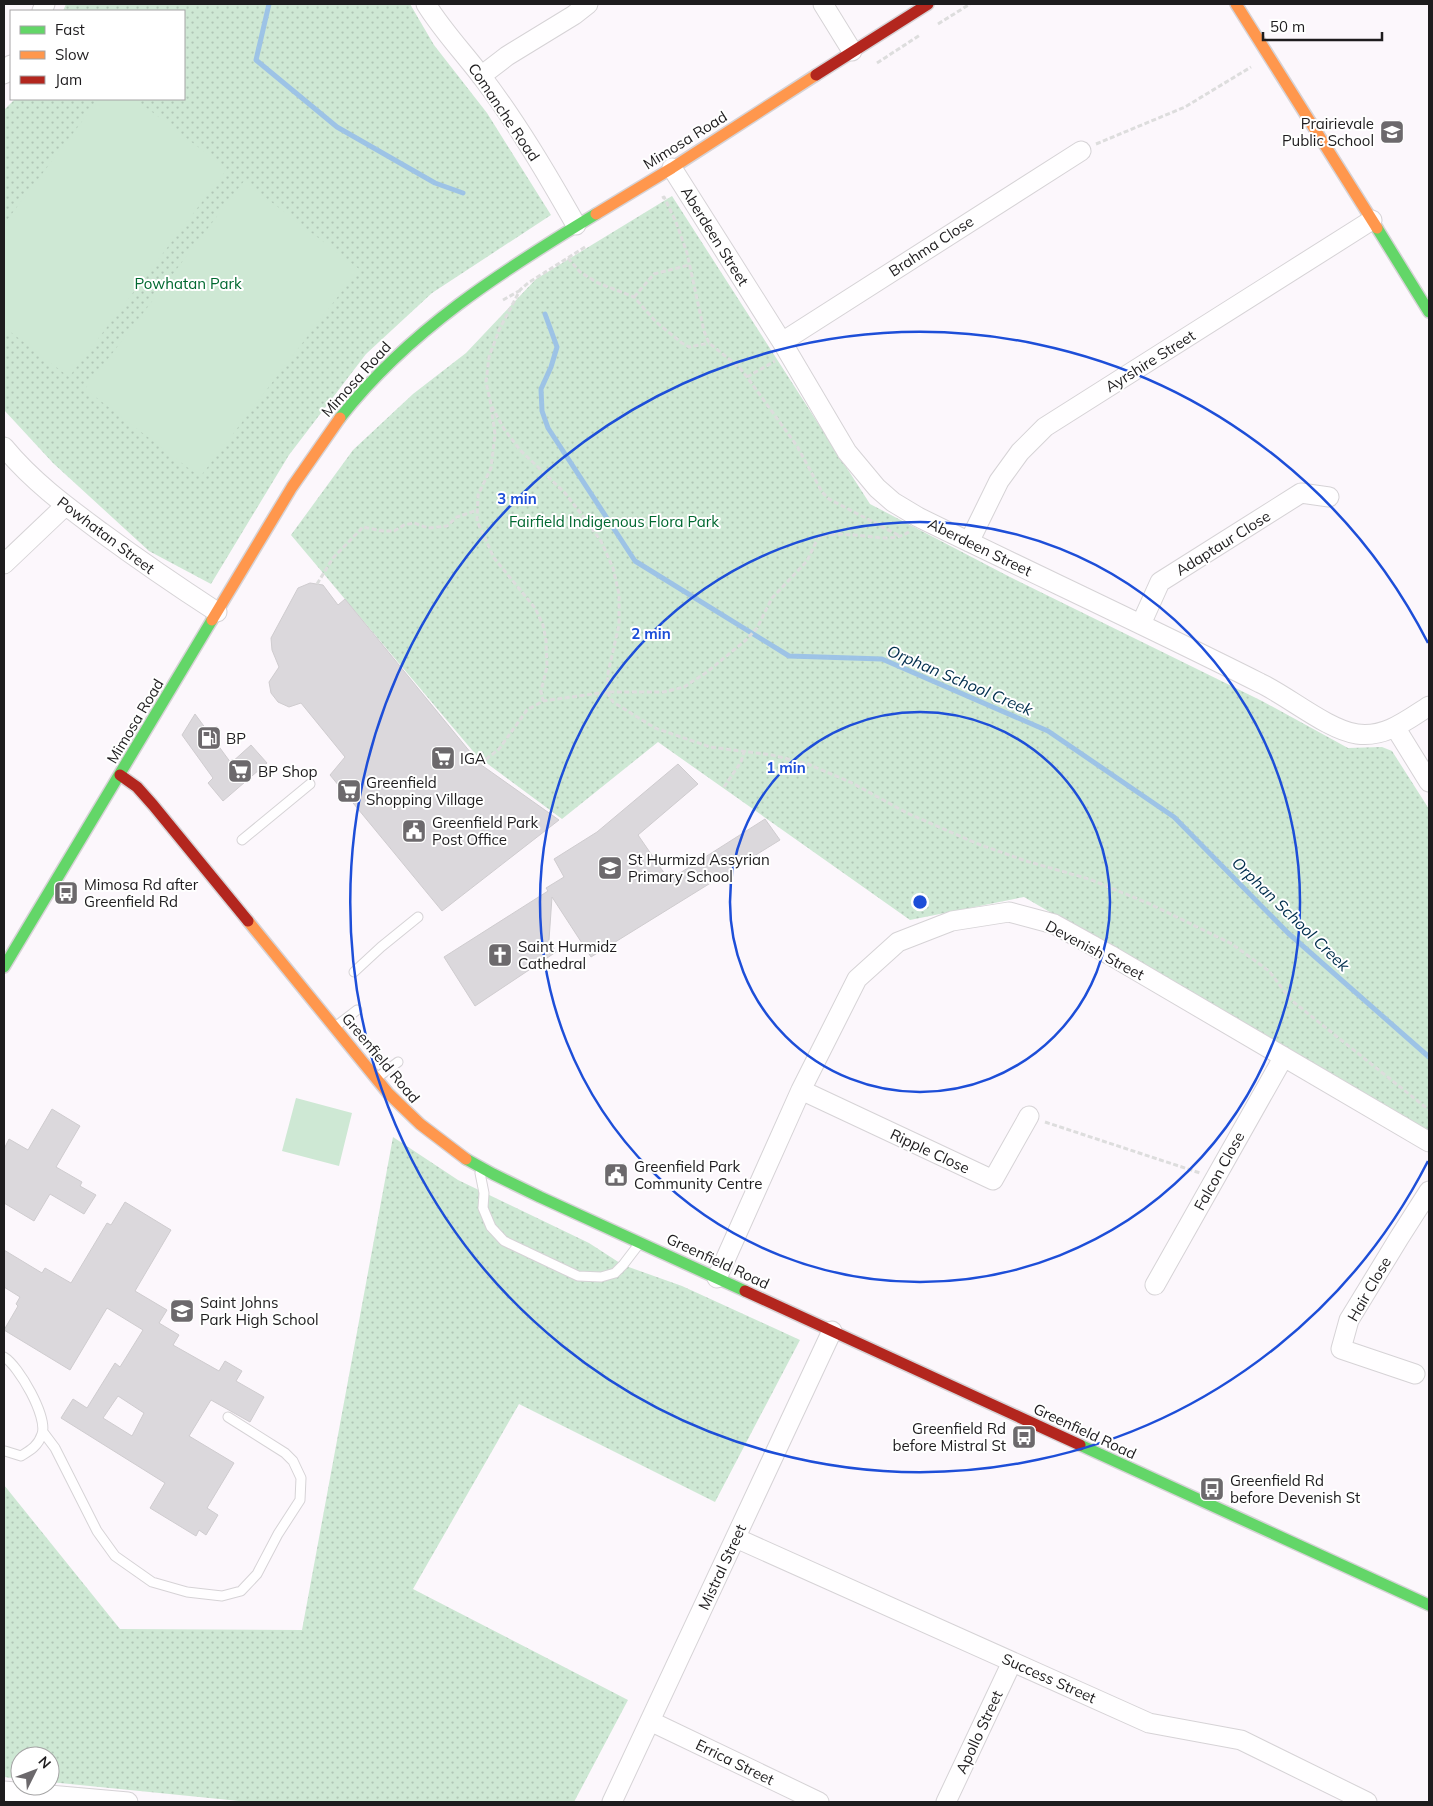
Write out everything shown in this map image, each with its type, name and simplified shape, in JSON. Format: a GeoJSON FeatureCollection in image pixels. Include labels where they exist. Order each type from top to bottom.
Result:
{"type":"FeatureCollection","features":[{"type":"Feature","properties":{"kind":"street","name":"Comanche Road"},"geometry":{"type":"LineString","coordinates":[[426,4],[439,25],[481,76],[516,126],[576,225]]}},
{"type":"Feature","properties":{"kind":"street"},"geometry":{"type":"LineString","coordinates":[[481,76],[507,56],[574,15],[588,4]]}},
{"type":"Feature","properties":{"kind":"street"},"geometry":{"type":"LineString","coordinates":[[822,4],[852,50]]}},
{"type":"Feature","properties":{"kind":"street","name":"Mimosa Road"},"geometry":{"type":"LineString","coordinates":[[4,967],[320,444],[359,394],[396,355],[454,307],[492,279],[576,225],[672,168],[852,50],[928,4]]}},
{"type":"Feature","properties":{"kind":"street"},"geometry":{"type":"LineString","coordinates":[[1236,4],[1429,312]]}},
{"type":"Feature","properties":{"kind":"street","name":"Brahma Close"},"geometry":{"type":"LineString","coordinates":[[785,348],[1081,151]]}},
{"type":"Feature","properties":{"kind":"street","name":"Aberdeen Street"},"geometry":{"type":"LineString","coordinates":[[672,168],[785,348],[847,452],[877,488],[893,502],[918,517],[1268,686],[1341,730],[1356,734],[1371,734],[1395,727],[1429,706]]}},
{"type":"Feature","properties":{"kind":"street","name":"Ayrshire Street"},"geometry":{"type":"LineString","coordinates":[[969,542],[999,481],[1020,452],[1045,427],[1372,220]]}},
{"type":"Feature","properties":{"kind":"street","name":"Powhatan Street"},"geometry":{"type":"LineString","coordinates":[[4,448],[41,486],[65,506],[160,575],[217,612]]}},
{"type":"Feature","properties":{"kind":"street","name":"Adaptaur Close"},"geometry":{"type":"LineString","coordinates":[[1141,624],[1160,582],[1301,494],[1329,496]]}},
{"type":"Feature","properties":{"kind":"street"},"geometry":{"type":"LineString","coordinates":[[4,564],[65,506]]}},
{"type":"Feature","properties":{"kind":"street"},"geometry":{"type":"LineString","coordinates":[[1395,727],[1429,782]]}},
{"type":"Feature","properties":{"kind":"street","name":"Greenfield Road"},"geometry":{"type":"LineString","coordinates":[[120,775],[137,787],[154,804],[376,1079],[407,1113],[453,1150],[480,1167],[540,1197],[1429,1605]]}},
{"type":"Feature","properties":{"kind":"street","name":"Devenish Street"},"geometry":{"type":"LineString","coordinates":[[717,1278],[801,1090],[857,979],[898,942],[952,920],[1009,912],[1054,924],[1429,1142]]}},
{"type":"Feature","properties":{"kind":"street","name":"Falcon Close"},"geometry":{"type":"LineString","coordinates":[[1155,1285],[1283,1058]]}},
{"type":"Feature","properties":{"kind":"street","name":"Ripple Close"},"geometry":{"type":"LineString","coordinates":[[801,1090],[993,1180],[1028,1116]]}},
{"type":"Feature","properties":{"kind":"street","name":"Hair Close"},"geometry":{"type":"LineString","coordinates":[[1415,1374],[1341,1348],[1349,1320],[1429,1191]]}},
{"type":"Feature","properties":{"kind":"street","name":"Mistral Street"},"geometry":{"type":"LineString","coordinates":[[612,1802],[832,1331]]}},
{"type":"Feature","properties":{"kind":"street","name":"Success Street"},"geometry":{"type":"LineString","coordinates":[[736,1538],[1149,1723],[1241,1740],[1367,1802]]}},
{"type":"Feature","properties":{"kind":"street","name":"Apollo Street"},"geometry":{"type":"LineString","coordinates":[[946,1802],[1012,1662]]}},
{"type":"Feature","properties":{"kind":"street","name":"Errica Street"},"geometry":{"type":"LineString","coordinates":[[650,1721],[819,1802]]}},
{"type":"Feature","properties":{"kind":"street"},"geometry":{"type":"LineString","coordinates":[[4,1791],[128,1802]]}},
{"type":"Feature","properties":{"kind":"lane"},"geometry":{"type":"LineString","coordinates":[[242,840],[310,784]]}},
{"type":"Feature","properties":{"kind":"lane"},"geometry":{"type":"LineString","coordinates":[[354,972],[381,947],[418,918]]}},
{"type":"Feature","properties":{"kind":"lane"},"geometry":{"type":"LineString","coordinates":[[335,1027],[357,1010]]}},
{"type":"Feature","properties":{"kind":"lane"},"geometry":{"type":"LineString","coordinates":[[376,1079],[398,1062]]}},
{"type":"Feature","properties":{"kind":"lane"},"geometry":{"type":"LineString","coordinates":[[480,1167],[484,1193],[483,1208],[491,1227],[504,1241],[578,1276],[601,1277],[615,1273],[624,1265],[640,1242]]}},
{"type":"Feature","properties":{"kind":"lane"},"geometry":{"type":"LineString","coordinates":[[4,1356],[21,1374],[40,1413],[43,1432],[55,1448],[97,1530],[115,1556],[152,1582],[187,1592],[222,1596],[241,1591],[257,1574],[278,1534],[300,1500],[301,1478],[286,1453],[228,1417]]}},
{"type":"Feature","properties":{"kind":"lane"},"geometry":{"type":"LineString","coordinates":[[5,1451],[21,1456],[35,1448],[43,1432]]}},
{"type":"Feature","properties":{"kind":"path"},"geometry":{"type":"LineString","coordinates":[[1081,151],[1185,107],[1269,56]]}},
{"type":"Feature","properties":{"kind":"path"},"geometry":{"type":"LineString","coordinates":[[664,197],[676,222],[687,254],[704,331],[709,343],[739,367],[747,377],[797,446],[822,492],[829,498],[900,536]]}},
{"type":"Feature","properties":{"kind":"path"},"geometry":{"type":"LineString","coordinates":[[568,258],[580,272],[598,283],[634,297],[656,322],[682,343],[689,347],[709,343]]}},
{"type":"Feature","properties":{"kind":"path"},"geometry":{"type":"LineString","coordinates":[[634,297],[654,274],[689,265]]}},
{"type":"Feature","properties":{"kind":"path"},"geometry":{"type":"LineString","coordinates":[[495,305],[528,283]]}},
{"type":"Feature","properties":{"kind":"path"},"geometry":{"type":"LineString","coordinates":[[520,290],[499,330],[488,357],[486,382],[495,434],[491,468],[478,495],[477,521],[494,558],[535,608],[543,625],[546,640],[547,667],[541,691],[543,702]]}},
{"type":"Feature","properties":{"kind":"path"},"geometry":{"type":"LineString","coordinates":[[747,377],[785,348]]}},
{"type":"Feature","properties":{"kind":"path"},"geometry":{"type":"LineString","coordinates":[[491,405],[504,429],[520,450],[565,494],[582,515],[601,541],[613,568],[619,594],[620,625],[608,673],[607,692],[613,702],[655,728],[710,747],[772,755],[808,764],[852,783],[907,813],[978,844],[1026,861],[1089,879],[1150,904],[1232,944],[1269,971],[1291,1000],[1429,1110]]}},
{"type":"Feature","properties":{"kind":"path"},"geometry":{"type":"LineString","coordinates":[[317,584],[333,558],[363,527],[394,531],[404,525],[414,523],[428,528],[446,526],[456,517],[478,510]]}},
{"type":"Feature","properties":{"kind":"path"},"geometry":{"type":"LineString","coordinates":[[480,764],[499,749],[527,710],[543,702],[607,692],[664,692],[684,687],[707,672],[746,640],[757,628],[772,598],[807,561],[816,542],[822,535],[850,534],[874,538],[900,536],[911,530]]}},
{"type":"Feature","properties":{"kind":"path"},"geometry":{"type":"LineString","coordinates":[[724,787],[741,762],[744,752]]}},
{"type":"Feature","properties":{"kind":"path"},"geometry":{"type":"LineString","coordinates":[[1028,1116],[1215,1178]]}},
{"type":"Feature","properties":{"kind":"green space","name":"Powhatan Park"},"geometry":{"type":"Polygon","coordinates":[[[66,4],[410,4],[434,45],[487,113],[551,215],[432,293],[366,354],[289,455],[211,584],[149,551],[53,463],[4,410],[4,110],[14,100],[185,100],[185,10],[63,10],[66,4]]]}},
{"type":"Feature","properties":{"kind":"green space"},"geometry":{"type":"Polygon","coordinates":[[[98,100],[136,100],[227,169],[69,377],[4,327],[4,224],[98,100]]]}},
{"type":"Feature","properties":{"kind":"green space"},"geometry":{"type":"Polygon","coordinates":[[[244,181],[359,269],[200,477],[85,389],[244,181]]]}},
{"type":"Feature","properties":{"kind":"green space","name":"Fairfield Indigenous Flora Park"},"geometry":{"type":"Polygon","coordinates":[[[672,196],[870,504],[1008,576],[1262,701],[1348,748],[1382,747],[1392,751],[1429,809],[1429,1133],[1024,897],[910,920],[658,742],[562,819],[477,756],[291,535],[353,450],[413,394],[466,353],[536,279],[672,196]]]}},
{"type":"Feature","properties":{"kind":"green space"},"geometry":{"type":"Polygon","coordinates":[[[296,1098],[352,1113],[339,1166],[282,1151],[296,1098]]]}},
{"type":"Feature","properties":{"kind":"green space"},"geometry":{"type":"Polygon","coordinates":[[[393,1137],[458,1180],[589,1243],[623,1265],[682,1286],[800,1340],[715,1502],[519,1404],[413,1589],[628,1700],[574,1802],[249,1802],[60,1783],[60,1746],[10,1746],[10,1778],[4,1777],[4,1485],[120,1629],[302,1630],[393,1137]]]}},
{"type":"Feature","properties":{"kind":"building","name":"Greenfield Shopping Village"},"geometry":{"type":"Polygon","coordinates":[[[310,583],[323,585],[338,605],[345,599],[480,764],[559,820],[442,911],[330,775],[345,757],[301,703],[289,707],[278,702],[271,693],[269,682],[279,667],[272,650],[271,638],[298,588],[310,583]]]}},
{"type":"Feature","properties":{"kind":"building"},"geometry":{"type":"Polygon","coordinates":[[[195,714],[231,763],[251,745],[267,763],[223,801],[208,783],[213,778],[182,735],[195,714]]]}},
{"type":"Feature","properties":{"kind":"building","name":"St Hurmizd Assyrian Primary School"},"geometry":{"type":"Polygon","coordinates":[[[678,764],[698,784],[638,835],[669,880],[765,819],[780,840],[591,957],[552,897],[549,940],[556,952],[475,1006],[444,957],[548,891],[546,888],[564,877],[554,859],[597,832],[678,764]]]}},
{"type":"Feature","properties":{"kind":"building"},"geometry":{"type":"Polygon","coordinates":[[[52,1109],[80,1126],[56,1167],[82,1182],[80,1186],[96,1195],[84,1214],[50,1194],[34,1221],[4,1203],[4,1149],[9,1139],[28,1150],[52,1109]]]}},
{"type":"Feature","properties":{"kind":"building"},"geometry":{"type":"Polygon","coordinates":[[[125,1202],[171,1230],[135,1291],[167,1310],[159,1323],[179,1335],[173,1345],[219,1371],[225,1361],[242,1371],[236,1381],[264,1397],[250,1422],[211,1400],[189,1436],[234,1463],[207,1508],[218,1515],[206,1535],[199,1530],[196,1536],[150,1508],[165,1483],[61,1418],[73,1399],[87,1408],[115,1363],[120,1367],[143,1330],[107,1308],[70,1370],[4,1330],[18,1306],[16,1304],[20,1297],[4,1287],[4,1250],[42,1273],[45,1268],[71,1283],[107,1223],[111,1225],[125,1202]],[[118,1396],[103,1418],[132,1436],[144,1413],[118,1396]]]}},
{"type":"Feature","properties":{"kind":"waterway","name":"Orphan School Creek"},"geometry":{"type":"LineString","coordinates":[[269,4],[256,60],[337,127],[435,183],[463,193]]}},
{"type":"Feature","properties":{"kind":"waterway","name":"Orphan School Creek"},"geometry":{"type":"LineString","coordinates":[[545,314],[557,347],[551,367],[541,389],[542,411],[548,428],[635,561],[789,656],[882,659],[1048,731],[1174,817],[1288,933],[1429,1057]]}},
{"type":"Feature","properties":{"kind":"traffic: fast"},"geometry":{"type":"LineString","coordinates":[[340,418],[367,386],[396,357],[459,304],[492,280],[596,214]]}},
{"type":"Feature","properties":{"kind":"traffic: fast"},"geometry":{"type":"LineString","coordinates":[[1377,228],[1429,312]]}},
{"type":"Feature","properties":{"kind":"traffic: fast"},"geometry":{"type":"LineString","coordinates":[[4,967],[212,620]]}},
{"type":"Feature","properties":{"kind":"traffic: fast"},"geometry":{"type":"LineString","coordinates":[[466,1159],[540,1197],[745,1291]]}},
{"type":"Feature","properties":{"kind":"traffic: fast"},"geometry":{"type":"LineString","coordinates":[[1080,1445],[1429,1605]]}},
{"type":"Feature","properties":{"kind":"traffic: slow"},"geometry":{"type":"LineString","coordinates":[[1236,4],[1377,228]]}},
{"type":"Feature","properties":{"kind":"traffic: slow"},"geometry":{"type":"LineString","coordinates":[[596,214],[672,168],[816,75]]}},
{"type":"Feature","properties":{"kind":"traffic: slow"},"geometry":{"type":"LineString","coordinates":[[212,620],[292,487],[340,418]]}},
{"type":"Feature","properties":{"kind":"traffic: slow"},"geometry":{"type":"LineString","coordinates":[[248,921],[388,1093],[420,1124],[466,1159]]}},
{"type":"Feature","properties":{"kind":"traffic: jam"},"geometry":{"type":"LineString","coordinates":[[816,75],[928,4]]}},
{"type":"Feature","properties":{"kind":"traffic: jam"},"geometry":{"type":"LineString","coordinates":[[120,775],[137,787],[153,805],[248,921]]}},
{"type":"Feature","properties":{"kind":"traffic: jam"},"geometry":{"type":"LineString","coordinates":[[745,1291],[1080,1445]]}},
{"type":"Feature","properties":{"kind":"place","name":"Prairievale Public School"},"geometry":{"type":"Point","coordinates":[1392,132]}},
{"type":"Feature","properties":{"kind":"place","name":"BP"},"geometry":{"type":"Point","coordinates":[209,738]}},
{"type":"Feature","properties":{"kind":"place","name":"IGA"},"geometry":{"type":"Point","coordinates":[443,758]}},
{"type":"Feature","properties":{"kind":"place","name":"BP Shop"},"geometry":{"type":"Point","coordinates":[240,771]}},
{"type":"Feature","properties":{"kind":"place","name":"Greenfield Shopping Village"},"geometry":{"type":"Point","coordinates":[349,791]}},
{"type":"Feature","properties":{"kind":"place","name":"Greenfield Park Post Office"},"geometry":{"type":"Point","coordinates":[414,831]}},
{"type":"Feature","properties":{"kind":"place","name":"St Hurmizd Assyrian Primary School"},"geometry":{"type":"Point","coordinates":[610,868]}},
{"type":"Feature","properties":{"kind":"place","name":"Mimosa Rd after Greenfield Rd"},"geometry":{"type":"Point","coordinates":[66,893]}},
{"type":"Feature","properties":{"kind":"place","name":"Saint Hurmidz Cathedral"},"geometry":{"type":"Point","coordinates":[500,955]}},
{"type":"Feature","properties":{"kind":"place","name":"Greenfield Park Community Centre"},"geometry":{"type":"Point","coordinates":[616,1175]}},
{"type":"Feature","properties":{"kind":"place","name":"Saint Johns Park High School"},"geometry":{"type":"Point","coordinates":[182,1311]}},
{"type":"Feature","properties":{"kind":"place","name":"Greenfield Rd before Mistral St"},"geometry":{"type":"Point","coordinates":[1024,1437]}},
{"type":"Feature","properties":{"kind":"place","name":"Greenfield Rd before Devenish St"},"geometry":{"type":"Point","coordinates":[1212,1489]}}]}
